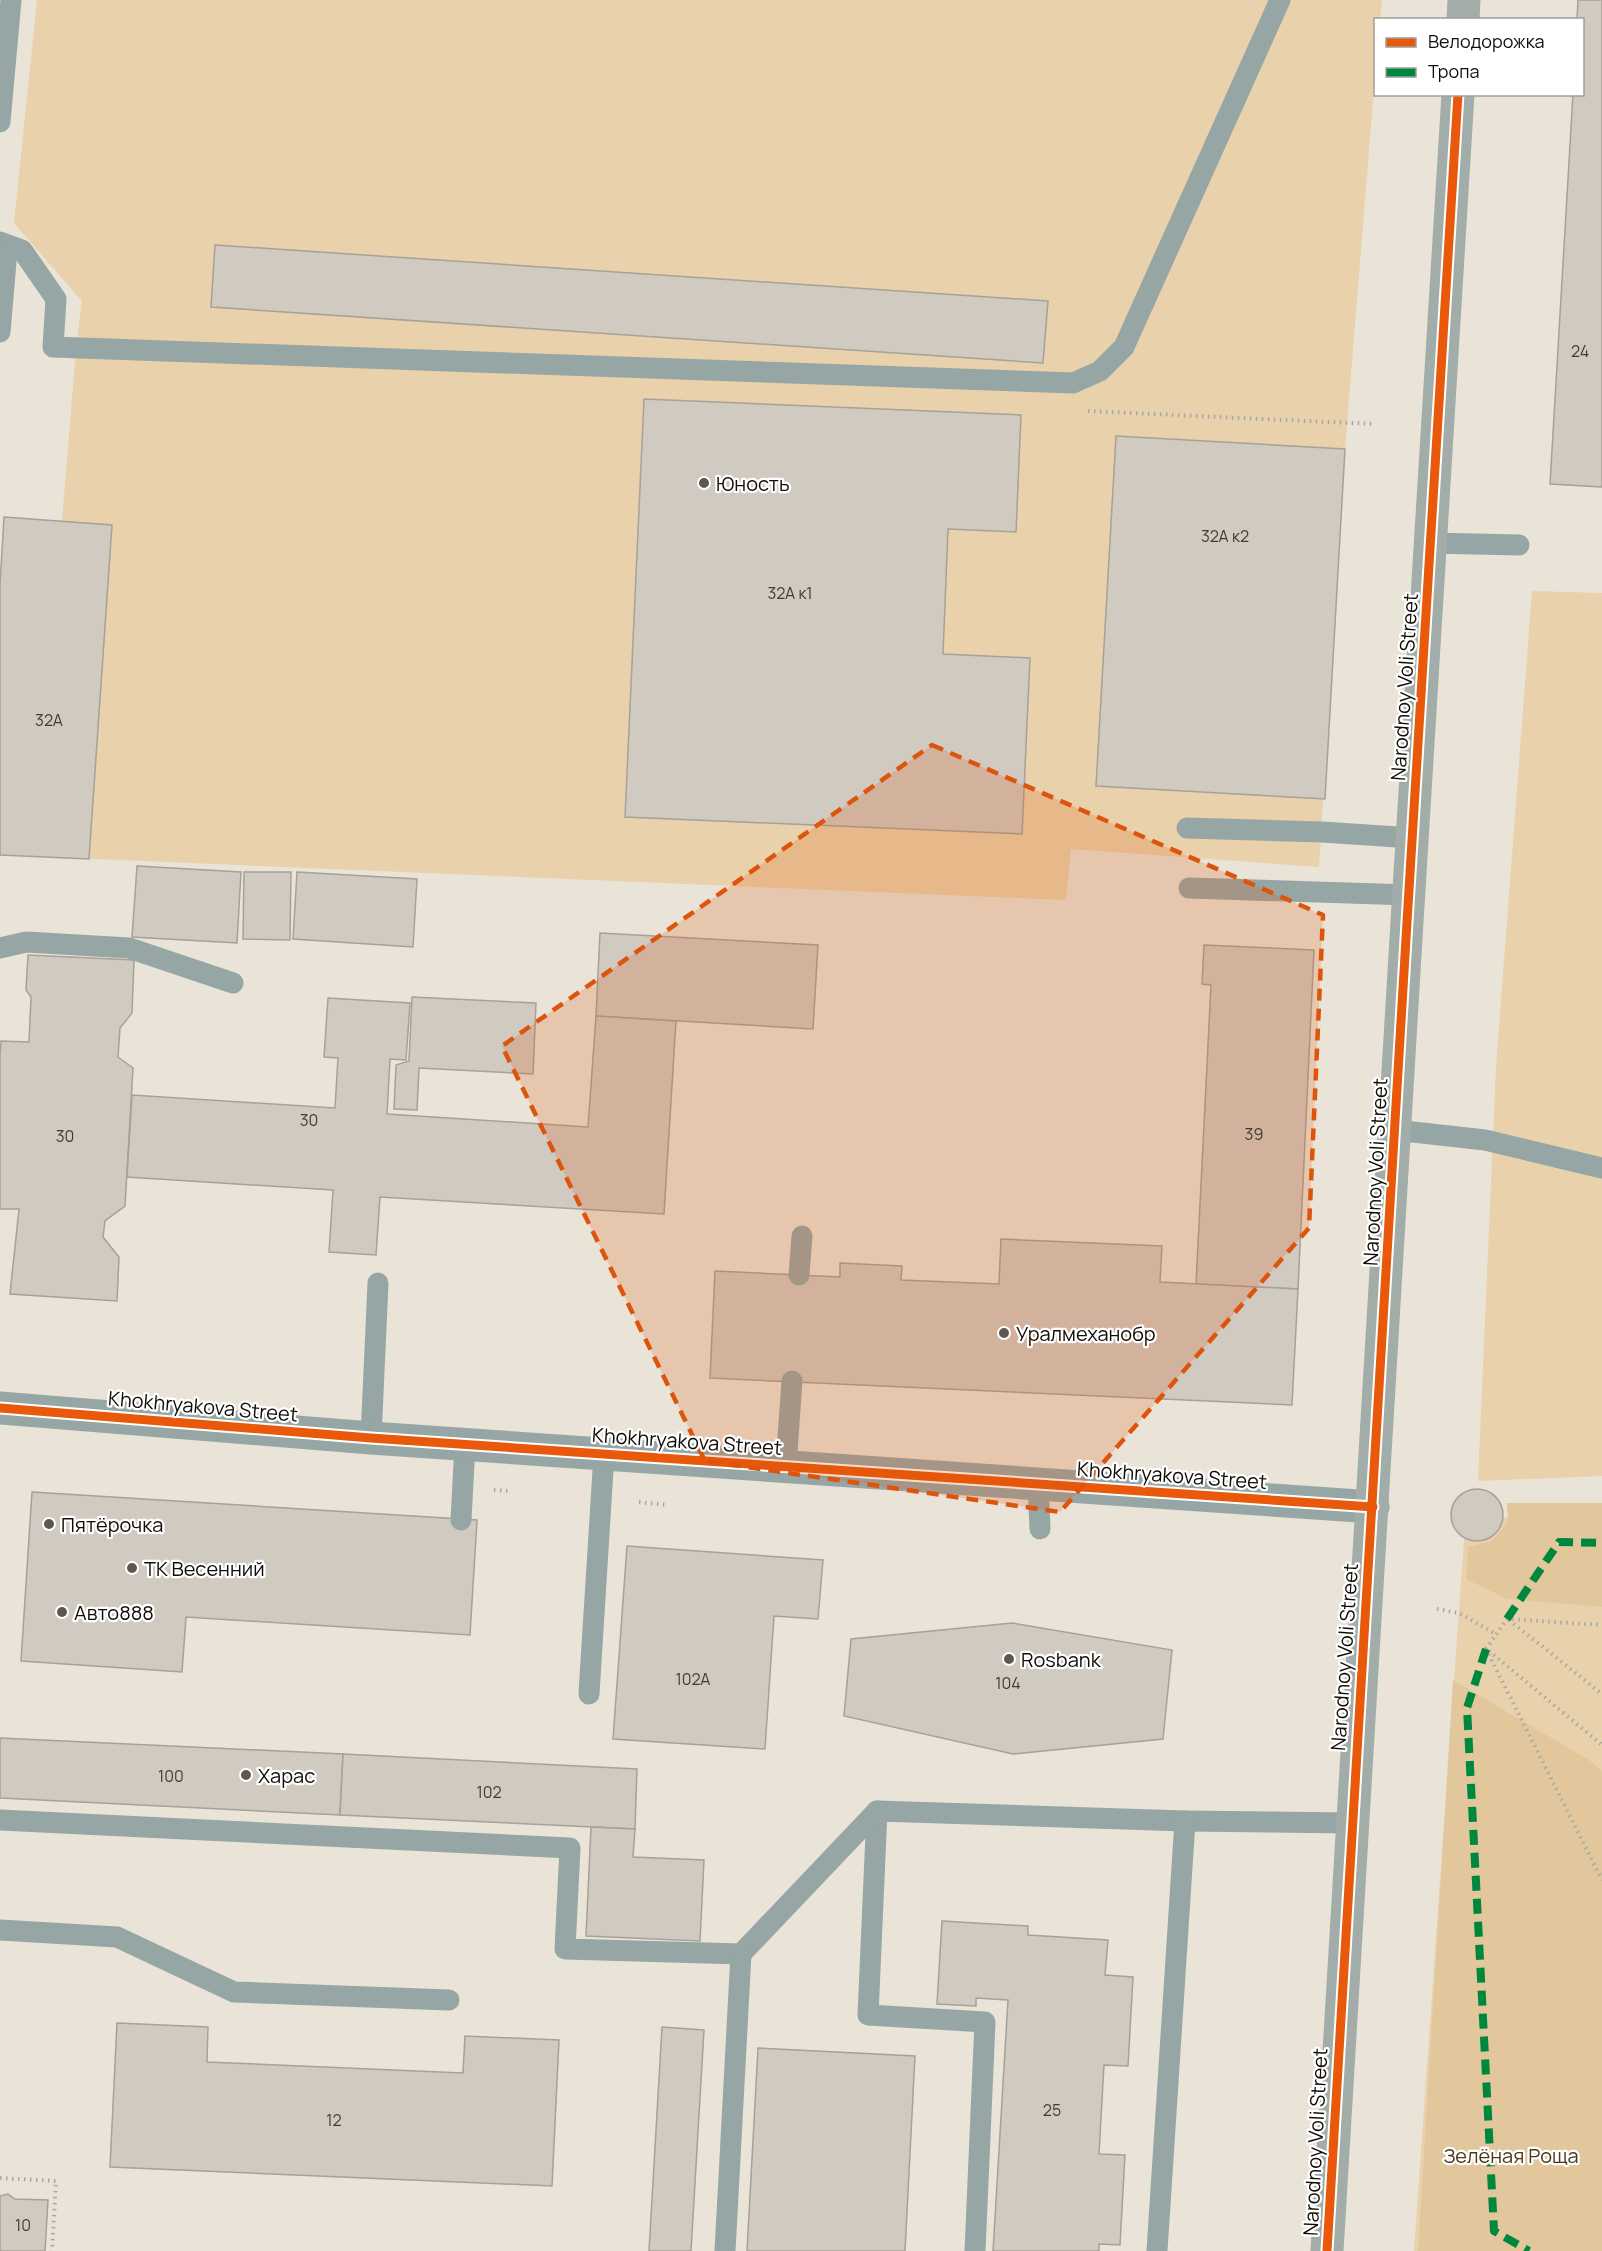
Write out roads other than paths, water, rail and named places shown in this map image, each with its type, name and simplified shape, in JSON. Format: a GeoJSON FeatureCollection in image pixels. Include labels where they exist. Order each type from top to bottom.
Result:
{"type":"FeatureCollection","features":[{"type":"Feature","properties":{"kind":"street"},"geometry":{"type":"LineString","coordinates":[[1463,18],[1464,0]]}},
{"type":"Feature","properties":{"kind":"street","name":"Narodnoy Voli Street"},"geometry":{"type":"LineString","coordinates":[[1327,2251],[1351,1822],[1373,1507],[1458,96]]}},
{"type":"Feature","properties":{"kind":"street","name":"Khokhryakova Street"},"geometry":{"type":"LineString","coordinates":[[0,1408],[371,1438],[1373,1507]]}},
{"type":"Feature","properties":{"kind":"lane"},"geometry":{"type":"LineString","coordinates":[[0,122],[11,0]]}},
{"type":"Feature","properties":{"kind":"lane"},"geometry":{"type":"LineString","coordinates":[[0,242],[22,250],[56,299],[52,347],[1073,383],[1100,371],[1124,347],[1280,0]]}},
{"type":"Feature","properties":{"kind":"lane"},"geometry":{"type":"LineString","coordinates":[[0,254],[6,262],[0,332]]}},
{"type":"Feature","properties":{"kind":"lane"},"geometry":{"type":"LineString","coordinates":[[1431,543],[1519,545]]}},
{"type":"Feature","properties":{"kind":"lane"},"geometry":{"type":"LineString","coordinates":[[1187,828],[1322,832],[1413,838]]}},
{"type":"Feature","properties":{"kind":"lane"},"geometry":{"type":"LineString","coordinates":[[1189,888],[1410,895]]}},
{"type":"Feature","properties":{"kind":"lane"},"geometry":{"type":"LineString","coordinates":[[0,948],[26,942],[129,948],[233,983]]}},
{"type":"Feature","properties":{"kind":"lane"},"geometry":{"type":"LineString","coordinates":[[1395,1130],[1485,1140],[1602,1168]]}},
{"type":"Feature","properties":{"kind":"lane"},"geometry":{"type":"LineString","coordinates":[[799,1275],[802,1236]]}},
{"type":"Feature","properties":{"kind":"lane"},"geometry":{"type":"LineString","coordinates":[[371,1438],[378,1283]]}},
{"type":"Feature","properties":{"kind":"lane"},"geometry":{"type":"LineString","coordinates":[[786,1466],[792,1381]]}},
{"type":"Feature","properties":{"kind":"lane"},"geometry":{"type":"LineString","coordinates":[[461,1520],[465,1444]]}},
{"type":"Feature","properties":{"kind":"lane"},"geometry":{"type":"LineString","coordinates":[[589,1694],[604,1454]]}},
{"type":"Feature","properties":{"kind":"lane"},"geometry":{"type":"LineString","coordinates":[[1038,1483],[1040,1529]]}},
{"type":"Feature","properties":{"kind":"lane"},"geometry":{"type":"LineString","coordinates":[[726,2251],[741,1954],[877,1811],[1185,1821],[1351,1822]]}},
{"type":"Feature","properties":{"kind":"lane"},"geometry":{"type":"LineString","coordinates":[[877,1811],[868,2015],[985,2022],[975,2251]]}},
{"type":"Feature","properties":{"kind":"lane"},"geometry":{"type":"LineString","coordinates":[[0,1820],[570,1848],[565,1948],[741,1954]]}},
{"type":"Feature","properties":{"kind":"lane"},"geometry":{"type":"LineString","coordinates":[[1157,2251],[1185,1821]]}},
{"type":"Feature","properties":{"kind":"lane"},"geometry":{"type":"LineString","coordinates":[[0,1930],[117,1937],[234,1992],[449,2000]]}},
{"type":"Feature","properties":{"kind":"place","name":"Юность"},"geometry":{"type":"Point","coordinates":[704,483]}},
{"type":"Feature","properties":{"kind":"place","name":"Уралмеханобр"},"geometry":{"type":"Point","coordinates":[1004,1333]}},
{"type":"Feature","properties":{"kind":"place","name":"Пятёрочка"},"geometry":{"type":"Point","coordinates":[49,1524]}},
{"type":"Feature","properties":{"kind":"place","name":"ТК Весенний"},"geometry":{"type":"Point","coordinates":[132,1568]}},
{"type":"Feature","properties":{"kind":"place","name":"Авто888"},"geometry":{"type":"Point","coordinates":[62,1612]}},
{"type":"Feature","properties":{"kind":"place","name":"Rosbank"},"geometry":{"type":"Point","coordinates":[1009,1659]}},
{"type":"Feature","properties":{"kind":"place","name":"Харас"},"geometry":{"type":"Point","coordinates":[246,1775]}},
{"type":"Feature","properties":{"kind":"park label","name":"Зелёная Роща"},"geometry":{"type":"Point","coordinates":[1511,2155]}}]}
